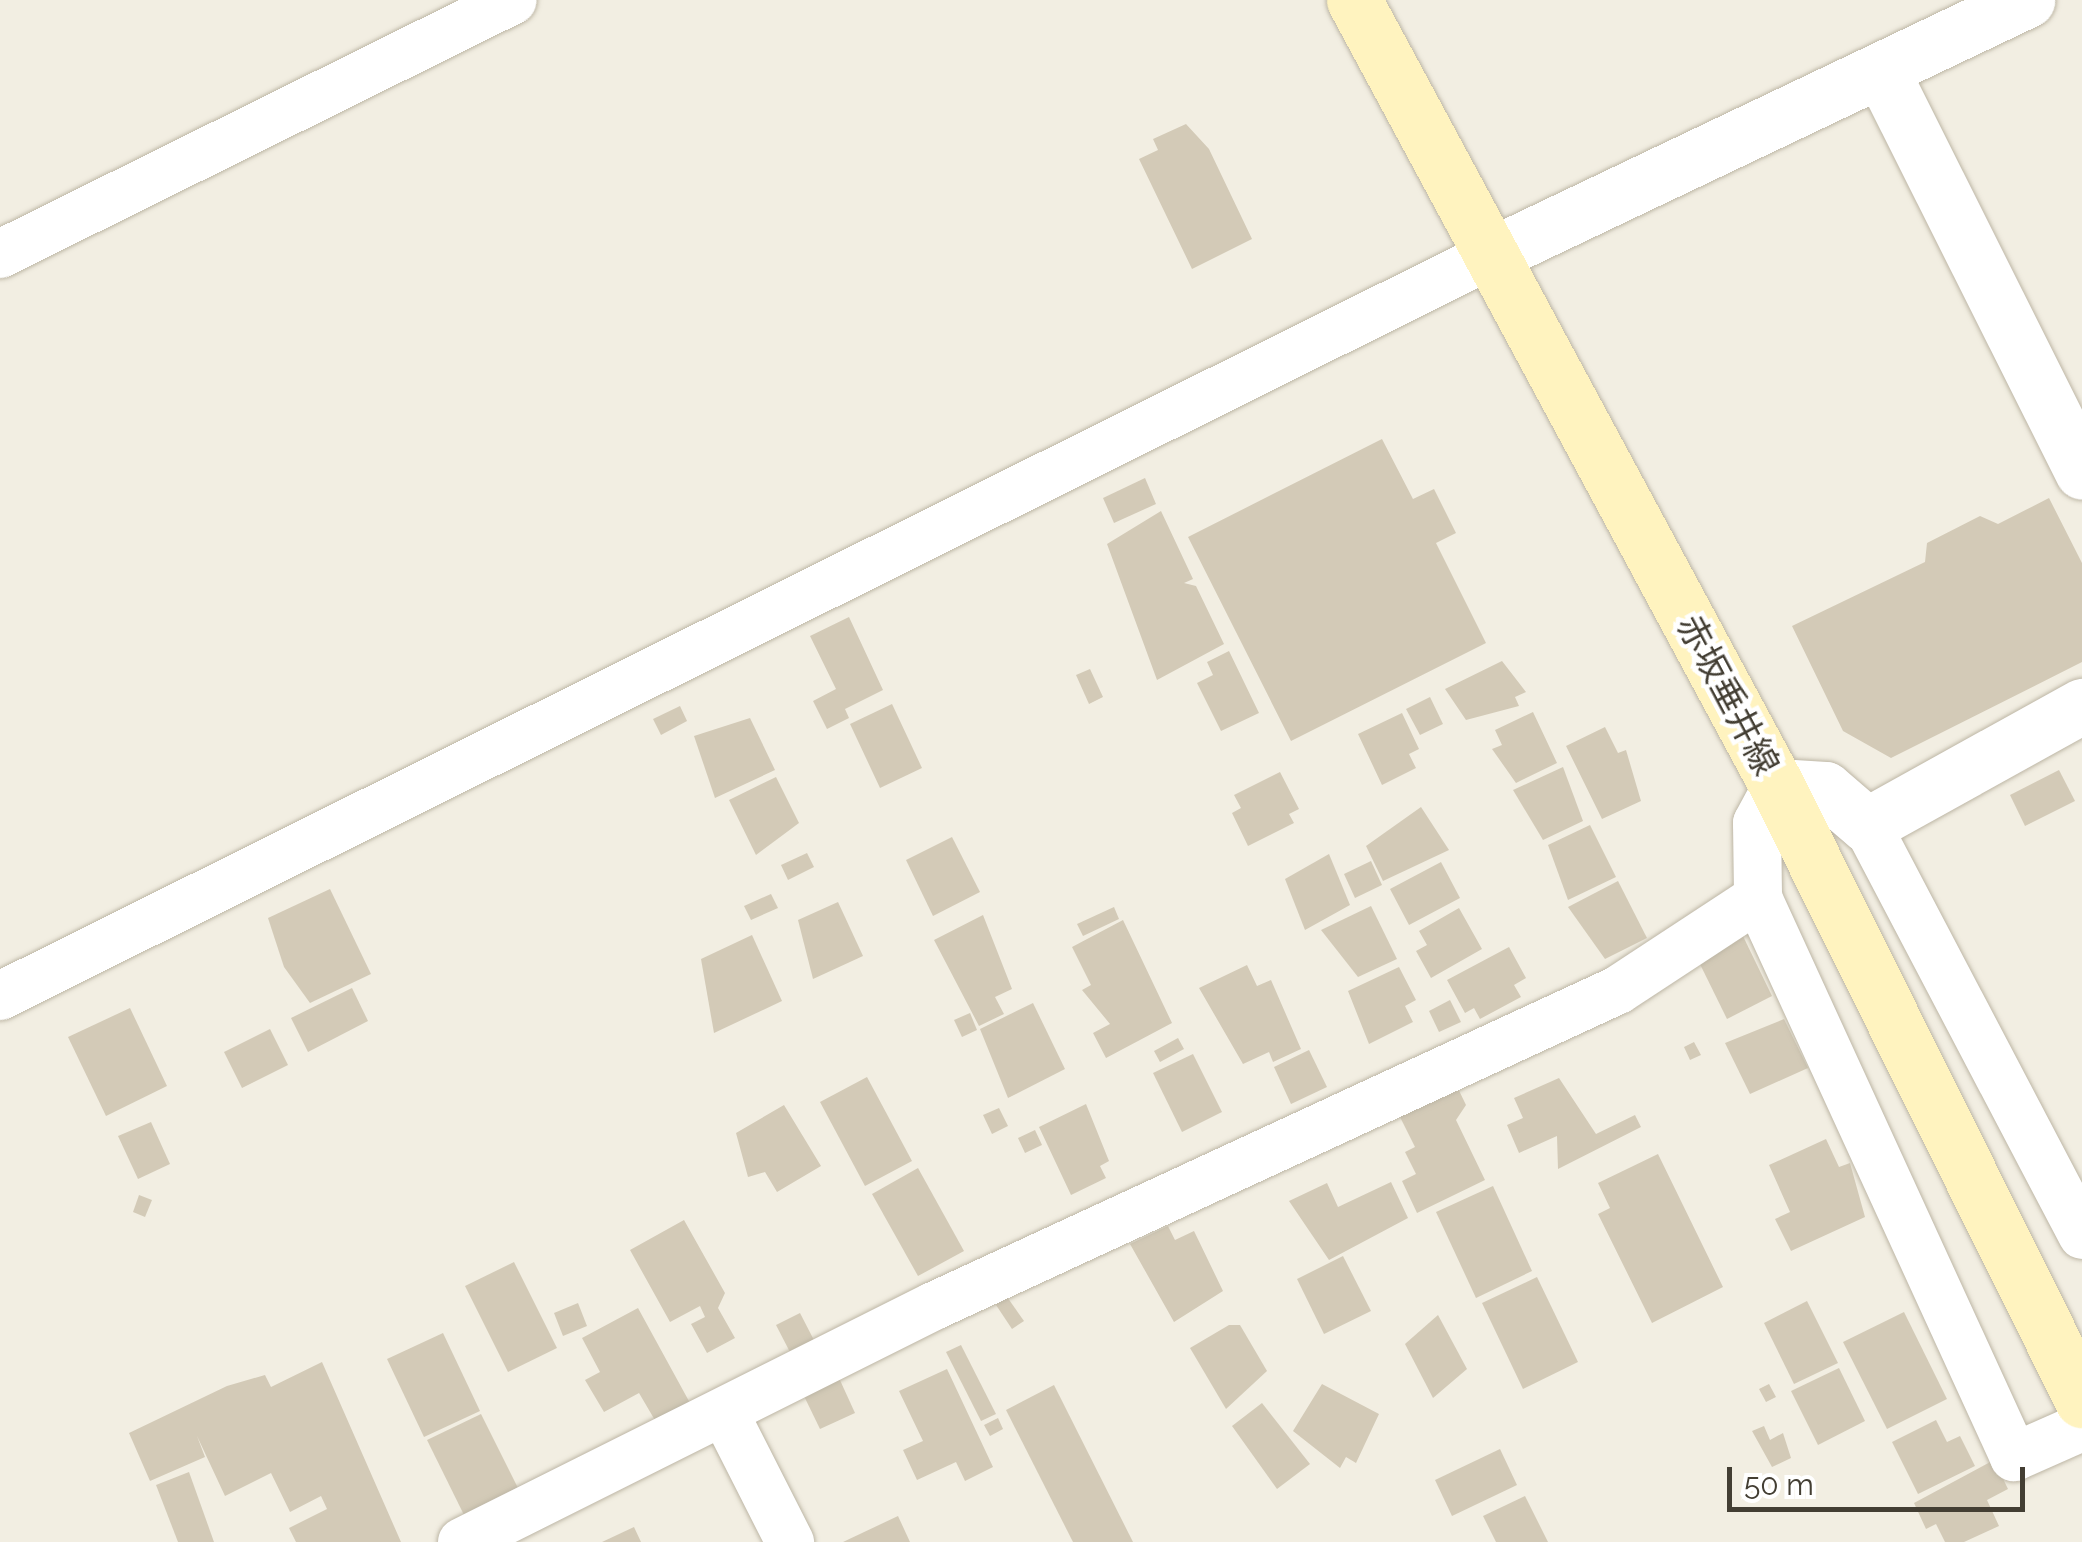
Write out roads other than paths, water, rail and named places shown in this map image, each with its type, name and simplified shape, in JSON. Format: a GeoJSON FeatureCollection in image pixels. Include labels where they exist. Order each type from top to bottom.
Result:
{"type":"FeatureCollection","features":[{"type":"Feature","properties":{"kind":"main road","name":"赤坂垂井線"},"geometry":{"type":"LineString","coordinates":[[1354,0],[1777,786],[2082,1400]]}},
{"type":"Feature","properties":{"kind":"street"},"geometry":{"type":"LineString","coordinates":[[0,254],[514,0]]}},
{"type":"Feature","properties":{"kind":"street"},"geometry":{"type":"LineString","coordinates":[[0,996],[1491,254],[2027,0]]}},
{"type":"Feature","properties":{"kind":"street"},"geometry":{"type":"LineString","coordinates":[[1882,72],[2082,472]]}},
{"type":"Feature","properties":{"kind":"street"},"geometry":{"type":"LineString","coordinates":[[1867,825],[2082,706]]}},
{"type":"Feature","properties":{"kind":"street"},"geometry":{"type":"LineString","coordinates":[[2082,1236],[1867,825],[1825,789],[1777,786],[1757,823],[1758,898],[2014,1457],[2082,1426]]}},
{"type":"Feature","properties":{"kind":"street"},"geometry":{"type":"LineString","coordinates":[[462,1542],[725,1414],[934,1306],[1618,990],[1758,898]]}},
{"type":"Feature","properties":{"kind":"street"},"geometry":{"type":"LineString","coordinates":[[725,1414],[790,1542]]}}]}
